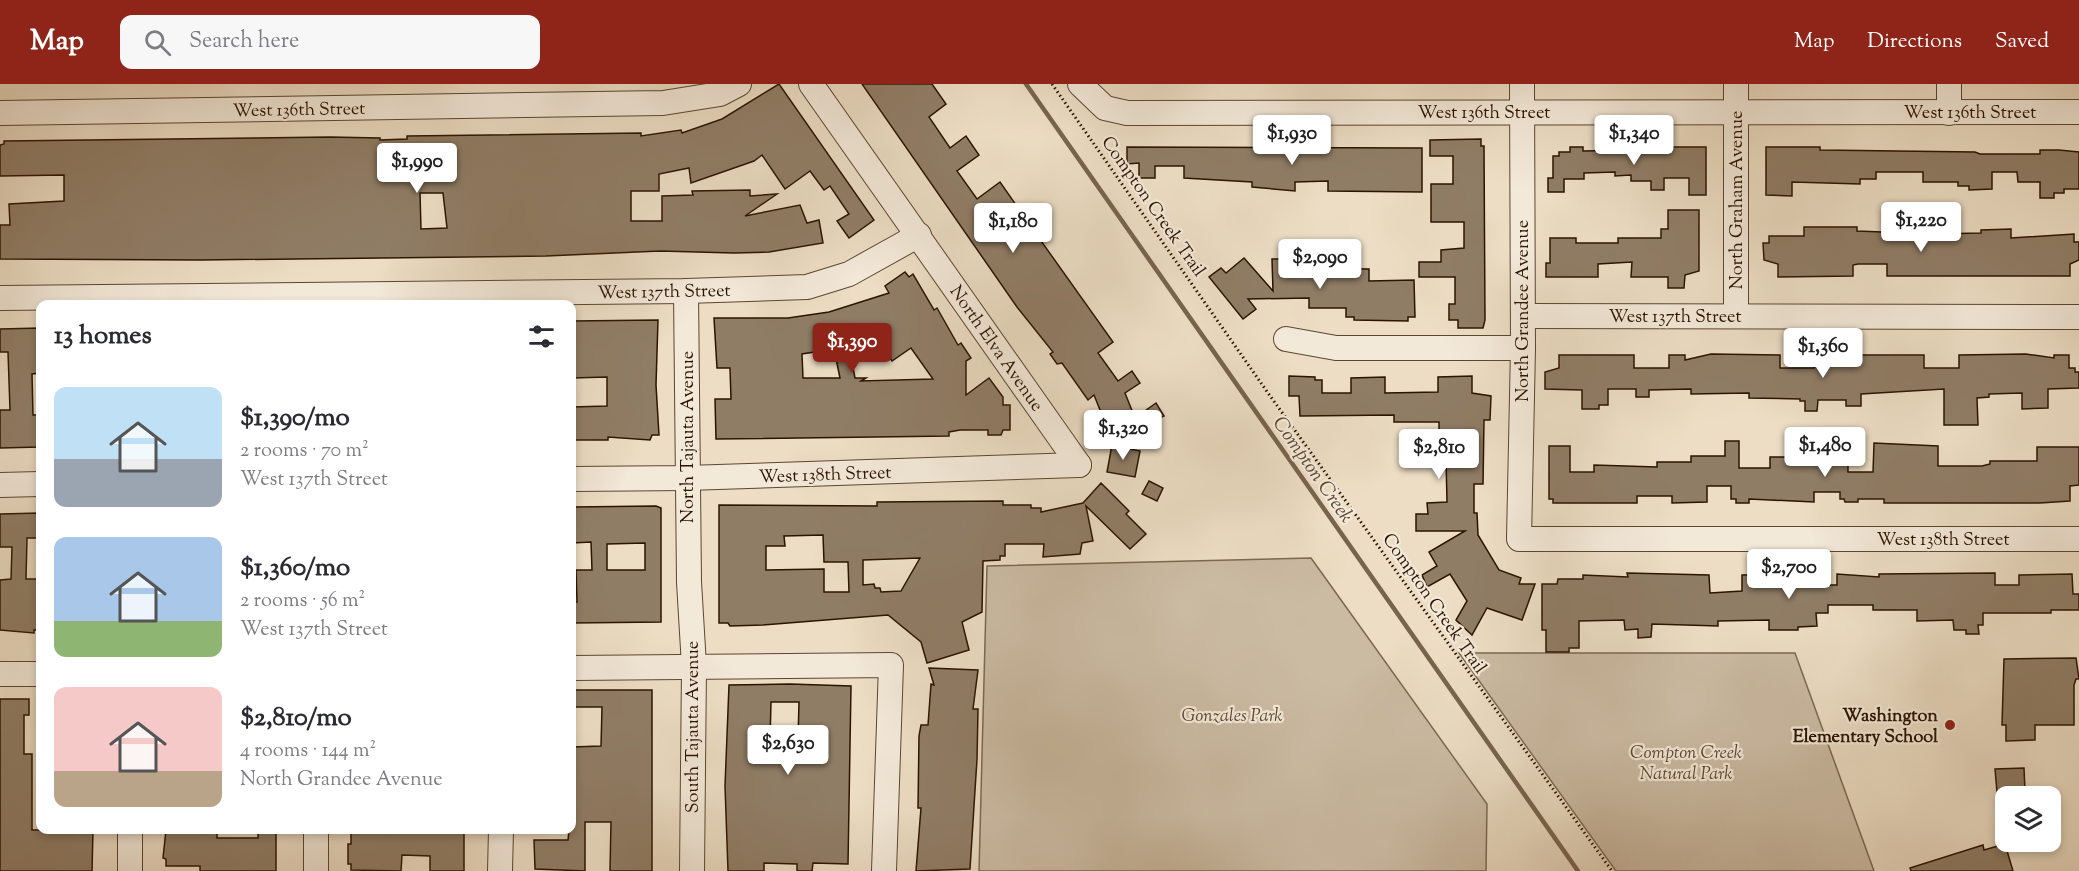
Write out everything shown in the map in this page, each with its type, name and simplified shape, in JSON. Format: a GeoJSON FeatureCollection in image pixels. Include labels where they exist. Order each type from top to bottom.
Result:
{"type":"FeatureCollection","features":[{"type":"Feature","properties":{"kind":"street","name":"West 136th Street"},"geometry":{"type":"LineString","coordinates":[[0,113],[663,103],[720,94],[739,84]]}},
{"type":"Feature","properties":{"kind":"street","name":"North Elva Avenue"},"geometry":{"type":"LineString","coordinates":[[811,84],[1078,465]]}},
{"type":"Feature","properties":{"kind":"street","name":"West 136th Street"},"geometry":{"type":"LineString","coordinates":[[1080,84],[1105,108],[1127,113],[2079,112]]}},
{"type":"Feature","properties":{"kind":"street","name":"North Grandee Avenue"},"geometry":{"type":"LineString","coordinates":[[1519,539],[1523,348],[1522,84]]}},
{"type":"Feature","properties":{"kind":"street","name":"North Graham Avenue"},"geometry":{"type":"LineString","coordinates":[[1736,84],[1736,316]]}},
{"type":"Feature","properties":{"kind":"street"},"geometry":{"type":"LineString","coordinates":[[1949,84],[1949,113]]}},
{"type":"Feature","properties":{"kind":"street","name":"West 137th Street"},"geometry":{"type":"LineString","coordinates":[[0,298],[686,291],[807,287],[849,274],[919,235]]}},
{"type":"Feature","properties":{"kind":"street","name":"North Tajauta Avenue"},"geometry":{"type":"LineString","coordinates":[[686,291],[688,582]]}},
{"type":"Feature","properties":{"kind":"street","name":"West 137th Street"},"geometry":{"type":"LineString","coordinates":[[1523,316],[2079,317]]}},
{"type":"Feature","properties":{"kind":"street"},"geometry":{"type":"LineString","coordinates":[[1286,339],[1336,348],[1523,348]]}},
{"type":"Feature","properties":{"kind":"street","name":"West 138th Street"},"geometry":{"type":"LineString","coordinates":[[576,479],[687,478],[1078,465]]}},
{"type":"Feature","properties":{"kind":"street"},"geometry":{"type":"LineString","coordinates":[[0,485],[36,484]]}},
{"type":"Feature","properties":{"kind":"street","name":"West 138th Street"},"geometry":{"type":"LineString","coordinates":[[1519,539],[2079,539]]}},
{"type":"Feature","properties":{"kind":"street","name":"South Tajauta Avenue"},"geometry":{"type":"LineString","coordinates":[[688,582],[694,666],[692,871]]}},
{"type":"Feature","properties":{"kind":"street"},"geometry":{"type":"LineString","coordinates":[[576,668],[891,665],[884,871]]}},
{"type":"Feature","properties":{"kind":"street"},"geometry":{"type":"LineString","coordinates":[[0,674],[36,674]]}},
{"type":"Feature","properties":{"kind":"street"},"geometry":{"type":"LineString","coordinates":[[130,834],[130,871]]}},
{"type":"Feature","properties":{"kind":"street"},"geometry":{"type":"LineString","coordinates":[[316,834],[316,871]]}},
{"type":"Feature","properties":{"kind":"street"},"geometry":{"type":"LineString","coordinates":[[500,871],[501,834]]}},
{"type":"Feature","properties":{"kind":"path","name":"Compton Creek Trail"},"geometry":{"type":"LineString","coordinates":[[1052,84],[1268,393],[1612,871]]}},
{"type":"Feature","properties":{"kind":"green space","name":"Gonzales Park"},"geometry":{"type":"Polygon","coordinates":[[[1311,558],[1487,804],[1486,871],[979,871],[987,566],[1311,558]]]}},
{"type":"Feature","properties":{"kind":"green space","name":"Compton Creek Natural Park"},"geometry":{"type":"Polygon","coordinates":[[[1459,653],[1795,653],[1874,871],[1616,871],[1459,653]]]}},
{"type":"Feature","properties":{"kind":"building"},"geometry":{"type":"Polygon","coordinates":[[[779,84],[874,220],[849,238],[837,221],[849,214],[830,186],[824,190],[810,171],[785,189],[762,155],[754,161],[691,183],[689,168],[659,174],[659,191],[631,191],[631,221],[662,221],[662,196],[693,195],[692,191],[750,190],[750,196],[777,194],[745,216],[800,205],[807,223],[819,220],[823,243],[769,252],[734,253],[660,251],[546,256],[201,260],[0,259],[0,225],[10,225],[9,204],[64,201],[64,175],[0,176],[0,145],[4,144],[4,141],[330,137],[380,138],[380,140],[407,139],[407,136],[641,133],[641,136],[681,130],[682,133],[722,119],[779,84]],[[420,193],[421,229],[447,228],[443,193],[420,193]]]}},
{"type":"Feature","properties":{"kind":"building"},"geometry":{"type":"Polygon","coordinates":[[[862,84],[932,84],[946,104],[929,117],[950,148],[966,136],[979,155],[957,171],[977,199],[1000,182],[1021,212],[1031,205],[1039,217],[1029,224],[1113,342],[1098,353],[1118,381],[1132,371],[1140,383],[1125,393],[1135,418],[1156,403],[1164,416],[1112,440],[1094,395],[1088,400],[1062,363],[1057,364],[1050,354],[1053,352],[1017,307],[862,84]]]}},
{"type":"Feature","properties":{"kind":"building"},"geometry":{"type":"Polygon","coordinates":[[[1481,139],[1481,146],[1484,146],[1485,320],[1483,328],[1458,328],[1458,320],[1449,320],[1449,304],[1455,304],[1455,277],[1419,277],[1419,262],[1441,262],[1441,250],[1464,248],[1464,222],[1431,222],[1431,184],[1453,184],[1453,156],[1430,156],[1430,140],[1481,139]]]}},
{"type":"Feature","properties":{"kind":"building"},"geometry":{"type":"Polygon","coordinates":[[[1127,147],[1422,148],[1422,192],[1328,191],[1328,181],[1295,182],[1295,191],[1252,187],[1252,182],[1184,178],[1184,166],[1155,166],[1155,178],[1139,178],[1139,163],[1127,164],[1127,147]]]}},
{"type":"Feature","properties":{"kind":"building"},"geometry":{"type":"Polygon","coordinates":[[[1570,147],[1583,147],[1583,151],[1632,150],[1632,147],[1706,147],[1706,195],[1689,195],[1689,178],[1664,178],[1664,190],[1651,190],[1651,181],[1631,181],[1631,175],[1615,176],[1615,172],[1584,173],[1584,179],[1564,179],[1564,192],[1548,192],[1548,178],[1553,178],[1553,156],[1559,156],[1559,152],[1570,152],[1570,147]]]}},
{"type":"Feature","properties":{"kind":"building"},"geometry":{"type":"Polygon","coordinates":[[[1766,147],[1975,152],[1980,154],[2040,154],[2040,150],[2079,152],[2079,189],[2064,189],[2064,193],[2054,193],[2054,198],[2040,198],[2040,182],[2018,182],[2017,172],[1992,172],[1992,189],[1969,190],[1969,186],[1958,186],[1958,182],[1923,182],[1923,172],[1876,172],[1876,179],[1860,179],[1860,184],[1792,182],[1792,196],[1766,195],[1766,147]]]}},
{"type":"Feature","properties":{"kind":"building"},"geometry":{"type":"Polygon","coordinates":[[[1668,210],[1699,210],[1699,271],[1685,275],[1684,288],[1668,288],[1668,277],[1631,277],[1632,262],[1598,264],[1598,277],[1546,277],[1546,263],[1550,263],[1550,238],[1576,238],[1576,243],[1618,243],[1618,238],[1661,238],[1661,229],[1668,229],[1668,210]]]}},
{"type":"Feature","properties":{"kind":"building"},"geometry":{"type":"Polygon","coordinates":[[[1804,227],[1857,227],[1857,231],[1934,234],[1981,233],[1981,230],[2011,229],[2011,238],[2074,234],[2074,242],[2079,242],[2079,260],[2070,264],[2070,276],[1887,276],[1887,264],[1858,264],[1853,265],[1853,276],[1778,277],[1778,264],[1764,260],[1763,243],[1769,243],[1769,236],[1804,236],[1804,227]]]}},
{"type":"Feature","properties":{"kind":"building"},"geometry":{"type":"Polygon","coordinates":[[[1244,258],[1273,291],[1272,259],[1295,259],[1295,268],[1369,269],[1369,281],[1414,280],[1415,317],[1408,317],[1408,321],[1354,320],[1354,317],[1346,317],[1346,308],[1309,308],[1309,298],[1248,299],[1256,309],[1243,319],[1209,277],[1221,268],[1226,273],[1244,258]]]}},
{"type":"Feature","properties":{"kind":"building"},"geometry":{"type":"Polygon","coordinates":[[[905,272],[909,277],[913,274],[934,310],[937,308],[958,345],[961,343],[971,358],[966,361],[966,395],[989,378],[1003,397],[1003,405],[1010,405],[1010,430],[1003,430],[1001,435],[988,435],[988,430],[960,430],[949,432],[949,436],[716,439],[715,399],[731,399],[730,368],[717,368],[714,318],[788,318],[829,312],[889,293],[885,286],[905,272]],[[883,347],[851,357],[855,378],[866,378],[861,381],[933,379],[911,348],[892,361],[883,347]],[[834,349],[802,354],[803,378],[840,378],[834,349]]]}},
{"type":"Feature","properties":{"kind":"building"},"geometry":{"type":"Polygon","coordinates":[[[658,320],[656,385],[659,435],[652,435],[650,440],[608,437],[608,440],[576,440],[576,407],[607,406],[607,377],[576,378],[576,321],[658,320]]]}},
{"type":"Feature","properties":{"kind":"building"},"geometry":{"type":"Polygon","coordinates":[[[36,328],[36,374],[32,374],[36,447],[0,448],[0,410],[10,410],[8,352],[0,352],[0,329],[36,328]]]}},
{"type":"Feature","properties":{"kind":"building"},"geometry":{"type":"Polygon","coordinates":[[[1711,354],[1780,355],[1780,368],[1814,368],[1814,355],[1924,355],[1924,368],[1959,368],[1959,355],[2026,354],[2054,358],[2054,355],[2069,355],[2069,368],[2075,368],[2075,372],[2079,372],[2079,388],[2048,389],[2048,408],[2022,409],[2022,393],[1989,394],[1989,397],[1977,398],[1978,425],[1944,425],[1944,389],[1861,394],[1861,406],[1846,406],[1846,400],[1818,400],[1817,411],[1805,411],[1805,401],[1800,401],[1800,399],[1749,398],[1749,393],[1691,394],[1691,389],[1649,390],[1649,397],[1636,397],[1636,389],[1608,389],[1608,405],[1599,405],[1599,409],[1582,409],[1582,390],[1545,389],[1545,372],[1559,368],[1559,355],[1634,355],[1634,368],[1669,368],[1669,355],[1685,355],[1685,360],[1711,354]]]}},
{"type":"Feature","properties":{"kind":"building"},"geometry":{"type":"Polygon","coordinates":[[[1289,376],[1315,377],[1315,380],[1322,380],[1322,393],[1351,393],[1351,378],[1385,377],[1385,393],[1438,392],[1438,377],[1472,376],[1472,393],[1491,396],[1490,420],[1484,420],[1483,484],[1474,484],[1474,513],[1477,513],[1478,535],[1499,570],[1521,578],[1519,584],[1535,584],[1522,620],[1487,608],[1472,635],[1456,620],[1467,601],[1450,574],[1427,587],[1422,575],[1437,566],[1429,552],[1465,531],[1416,531],[1416,514],[1428,514],[1427,503],[1447,502],[1446,460],[1439,460],[1439,422],[1394,422],[1394,415],[1300,416],[1299,396],[1289,396],[1289,376]]]}},
{"type":"Feature","properties":{"kind":"building"},"geometry":{"type":"Polygon","coordinates":[[[1834,439],[1848,439],[1848,472],[1873,472],[1874,443],[1938,446],[1938,466],[1982,466],[1990,464],[1990,461],[2037,461],[2037,447],[2079,447],[2079,485],[2070,486],[2070,501],[2040,503],[1884,503],[1884,499],[1858,499],[1858,502],[1845,502],[1844,499],[1840,499],[1840,492],[1814,492],[1814,502],[1749,499],[1749,503],[1736,503],[1736,499],[1731,499],[1731,486],[1707,486],[1707,502],[1672,503],[1672,496],[1637,496],[1637,503],[1553,503],[1553,499],[1549,499],[1549,446],[1570,446],[1570,472],[1594,472],[1594,465],[1657,467],[1657,462],[1691,462],[1691,456],[1725,456],[1725,441],[1739,441],[1739,468],[1770,468],[1770,457],[1788,457],[1788,462],[1834,462],[1834,439]]]}},
{"type":"Feature","properties":{"kind":"building"},"geometry":{"type":"Polygon","coordinates":[[[1112,445],[1140,451],[1135,477],[1107,472],[1112,445]]]}},
{"type":"Feature","properties":{"kind":"building"},"geometry":{"type":"Polygon","coordinates":[[[1149,481],[1163,488],[1157,501],[1142,494],[1149,481]]]}},
{"type":"Feature","properties":{"kind":"building"},"geometry":{"type":"Polygon","coordinates":[[[1101,483],[1129,511],[1126,514],[1146,534],[1130,549],[1086,506],[1093,541],[1082,543],[1080,554],[1043,557],[1044,544],[1005,544],[1005,556],[1000,556],[1000,560],[983,561],[982,612],[962,622],[969,650],[927,663],[921,642],[888,615],[763,625],[730,626],[728,623],[719,623],[719,505],[877,506],[877,502],[1003,501],[1003,505],[1031,505],[1031,508],[1041,508],[1041,512],[1083,503],[1101,483]],[[823,535],[784,536],[785,546],[766,546],[766,570],[824,569],[824,592],[849,592],[848,562],[824,562],[823,535]],[[920,558],[863,560],[863,585],[874,584],[875,588],[880,588],[881,592],[901,591],[920,558]]]}},
{"type":"Feature","properties":{"kind":"building"},"geometry":{"type":"Polygon","coordinates":[[[656,506],[661,508],[661,622],[576,623],[576,570],[592,570],[591,542],[576,543],[576,507],[656,506]],[[645,543],[607,544],[607,570],[645,570],[645,543]]]}},
{"type":"Feature","properties":{"kind":"building"},"geometry":{"type":"Polygon","coordinates":[[[36,513],[36,538],[27,538],[26,579],[36,579],[36,630],[34,633],[0,630],[0,580],[11,579],[12,547],[0,547],[0,514],[36,513]]]}},
{"type":"Feature","properties":{"kind":"building"},"geometry":{"type":"Polygon","coordinates":[[[1627,573],[1709,575],[1710,593],[1742,591],[1742,575],[1813,574],[1813,585],[1837,585],[1837,574],[1879,577],[1879,574],[1995,573],[1995,585],[2019,585],[2019,575],[2072,574],[2073,594],[2079,594],[2079,610],[2051,610],[2051,613],[1983,613],[1983,625],[1978,625],[1979,634],[1966,634],[1966,630],[1954,630],[1953,620],[1917,621],[1917,610],[1873,610],[1873,605],[1828,605],[1828,613],[1816,613],[1817,626],[1798,627],[1798,630],[1769,630],[1769,620],[1718,621],[1718,626],[1652,624],[1651,637],[1638,638],[1638,629],[1625,630],[1624,620],[1579,621],[1579,648],[1569,648],[1569,652],[1546,652],[1546,630],[1542,630],[1542,584],[1557,584],[1558,579],[1583,579],[1583,575],[1628,577],[1627,573]]]}},
{"type":"Feature","properties":{"kind":"building"},"geometry":{"type":"Polygon","coordinates":[[[2076,658],[2079,679],[2076,679],[2074,685],[2074,725],[2035,725],[2035,740],[2006,741],[2006,725],[2002,725],[2004,659],[2076,658]]]}},
{"type":"Feature","properties":{"kind":"building"},"geometry":{"type":"Polygon","coordinates":[[[929,668],[978,670],[973,709],[978,709],[970,869],[916,871],[921,808],[918,808],[919,736],[921,725],[928,725],[931,684],[934,685],[929,668]]]}},
{"type":"Feature","properties":{"kind":"building"},"geometry":{"type":"Polygon","coordinates":[[[729,685],[851,686],[848,864],[813,863],[812,871],[797,871],[797,864],[764,863],[764,871],[728,871],[725,786],[729,685]],[[771,702],[770,740],[798,740],[799,702],[771,702]]]}},
{"type":"Feature","properties":{"kind":"building"},"geometry":{"type":"Polygon","coordinates":[[[576,690],[652,690],[652,871],[610,871],[611,822],[585,822],[585,871],[535,869],[534,840],[568,840],[569,834],[576,834],[576,747],[601,746],[602,707],[576,707],[576,690]]]}},
{"type":"Feature","properties":{"kind":"building"},"geometry":{"type":"Polygon","coordinates":[[[0,699],[29,699],[29,715],[24,715],[24,754],[32,754],[32,830],[36,830],[36,834],[93,834],[92,871],[0,871],[0,699]]]}},
{"type":"Feature","properties":{"kind":"building"},"geometry":{"type":"Polygon","coordinates":[[[2024,768],[2025,786],[1996,786],[1995,769],[2024,768]]]}},
{"type":"Feature","properties":{"kind":"building"},"geometry":{"type":"Polygon","coordinates":[[[166,834],[217,834],[217,838],[258,838],[258,834],[276,834],[276,871],[200,871],[200,866],[166,866],[166,859],[163,858],[166,834]]]}},
{"type":"Feature","properties":{"kind":"building"},"geometry":{"type":"Polygon","coordinates":[[[351,834],[464,834],[464,871],[430,871],[430,856],[402,855],[401,871],[351,870],[351,864],[348,864],[348,844],[351,844],[351,834]]]}},
{"type":"Feature","properties":{"kind":"building"},"geometry":{"type":"Polygon","coordinates":[[[1983,845],[1984,850],[1995,847],[1995,852],[2007,852],[2013,871],[1911,871],[1910,868],[1983,845]]]}},
{"type":"Feature","properties":{"kind":"waterway","name":"Compton Creek"},"geometry":{"type":"LineString","coordinates":[[1026,84],[1578,871]]}},
{"type":"Feature","properties":{"kind":"place","name":"Washington Elementary School"},"geometry":{"type":"Point","coordinates":[1950,725]}}]}
